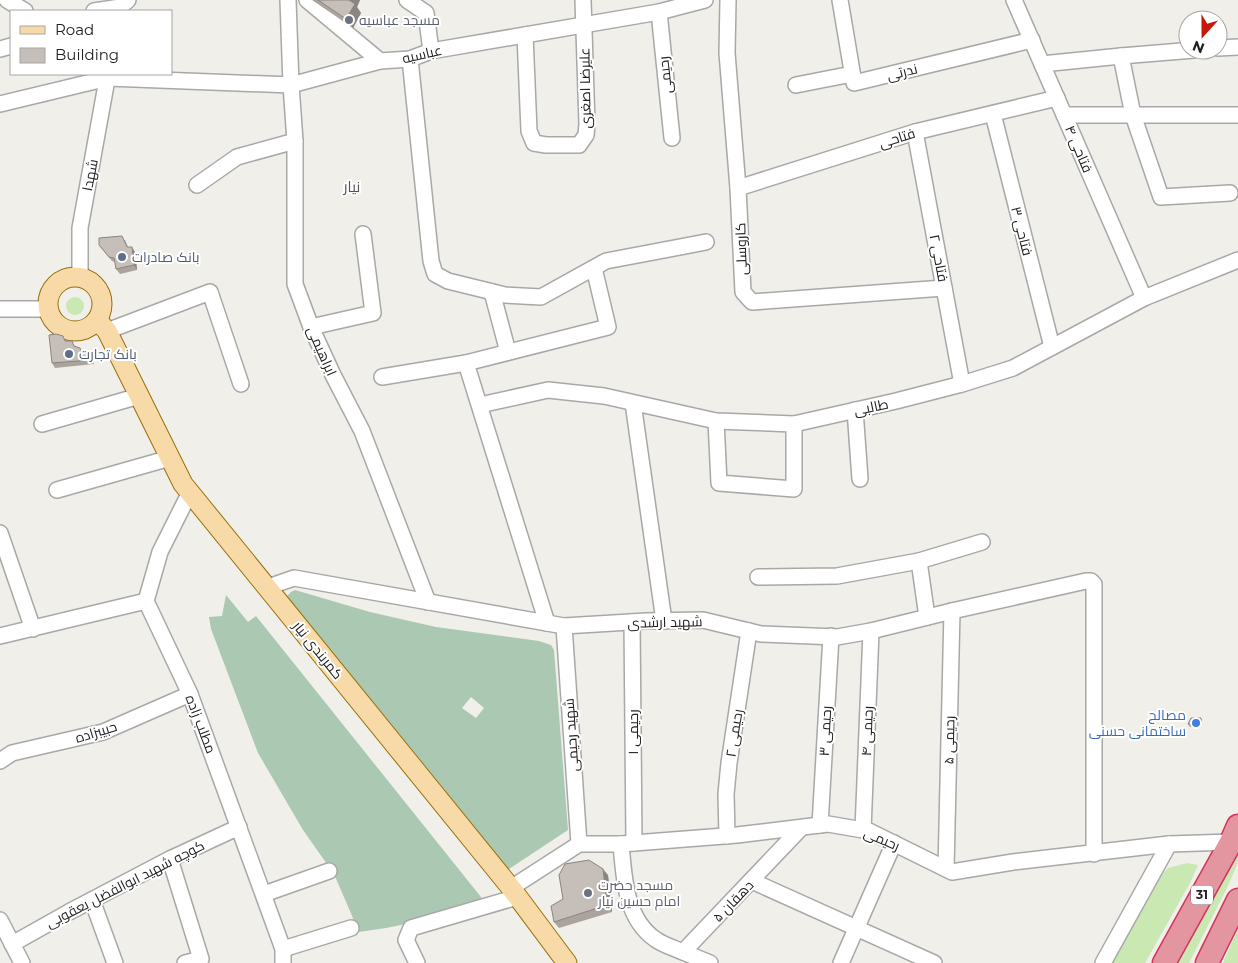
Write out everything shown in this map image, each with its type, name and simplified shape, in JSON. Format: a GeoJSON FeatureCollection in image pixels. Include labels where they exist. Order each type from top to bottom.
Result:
{"type":"FeatureCollection","features":[{"type":"Feature","properties":{"kind":"highway","name":"31"},"geometry":{"type":"LineString","coordinates":[[1164,963],[1234,834]]}},
{"type":"Feature","properties":{"kind":"highway","name":"31"},"geometry":{"type":"LineString","coordinates":[[1207,963],[1238,900]]}},
{"type":"Feature","properties":{"kind":"main road"},"geometry":{"type":"LineString","coordinates":[[71,277],[80,277],[92,283],[100,294],[102,325],[74,331],[65,329],[51,317],[48,309],[48,300],[56,285],[71,277]]}},
{"type":"Feature","properties":{"kind":"main road","name":"کمربندی نیار"},"geometry":{"type":"LineString","coordinates":[[102,325],[183,484],[514,892],[567,963]]}},
{"type":"Feature","properties":{"kind":"street"},"geometry":{"type":"LineString","coordinates":[[7,0],[23,10]]}},
{"type":"Feature","properties":{"kind":"street","name":"ابراهیمی"},"geometry":{"type":"LineString","coordinates":[[288,0],[294,140],[295,284],[311,328],[362,432],[428,602]]}},
{"type":"Feature","properties":{"kind":"street"},"geometry":{"type":"LineString","coordinates":[[307,0],[380,61]]}},
{"type":"Feature","properties":{"kind":"street"},"geometry":{"type":"LineString","coordinates":[[406,0],[426,13],[431,51]]}},
{"type":"Feature","properties":{"kind":"street"},"geometry":{"type":"LineString","coordinates":[[583,0],[583,25]]}},
{"type":"Feature","properties":{"kind":"street","name":"عباسیه"},"geometry":{"type":"LineString","coordinates":[[0,104],[108,76],[291,85],[380,61],[410,58],[431,51],[659,12],[705,0]]}},
{"type":"Feature","properties":{"kind":"street","name":"کاروسلی"},"geometry":{"type":"LineString","coordinates":[[728,0],[726,53],[738,188],[743,292],[752,302],[944,288]]}},
{"type":"Feature","properties":{"kind":"street"},"geometry":{"type":"LineString","coordinates":[[796,85],[852,74],[840,0]]}},
{"type":"Feature","properties":{"kind":"street","name":"فتاحی ۴"},"geometry":{"type":"LineString","coordinates":[[1014,0],[1144,298]]}},
{"type":"Feature","properties":{"kind":"street"},"geometry":{"type":"LineString","coordinates":[[99,10],[122,5]]}},
{"type":"Feature","properties":{"kind":"street","name":"رحیمی"},"geometry":{"type":"LineString","coordinates":[[659,12],[672,138]]}},
{"type":"Feature","properties":{"kind":"street","name":"علیرضا اصغری"},"geometry":{"type":"LineString","coordinates":[[525,35],[530,131],[534,143],[579,145],[586,135],[587,124],[583,25]]}},
{"type":"Feature","properties":{"kind":"street","name":"ندرتی"},"geometry":{"type":"LineString","coordinates":[[852,74],[856,83],[1032,40]]}},
{"type":"Feature","properties":{"kind":"street"},"geometry":{"type":"LineString","coordinates":[[1042,64],[1178,51]]}},
{"type":"Feature","properties":{"kind":"street"},"geometry":{"type":"LineString","coordinates":[[1121,56],[1133,115],[1161,197],[1230,192]]}},
{"type":"Feature","properties":{"kind":"street"},"geometry":{"type":"LineString","coordinates":[[410,58],[431,261],[435,274],[448,281],[492,292],[506,295],[541,297],[606,261],[706,242]]}},
{"type":"Feature","properties":{"kind":"street","name":"شهدا"},"geometry":{"type":"LineString","coordinates":[[80,277],[80,228],[108,76]]}},
{"type":"Feature","properties":{"kind":"street","name":"فتاحی"},"geometry":{"type":"LineString","coordinates":[[738,188],[915,132],[1057,98]]}},
{"type":"Feature","properties":{"kind":"street","name":"فتاحی ۳"},"geometry":{"type":"LineString","coordinates":[[993,114],[1052,347]]}},
{"type":"Feature","properties":{"kind":"street"},"geometry":{"type":"LineString","coordinates":[[1064,115],[1238,115]]}},
{"type":"Feature","properties":{"kind":"street","name":"فتاحی ۲"},"geometry":{"type":"LineString","coordinates":[[915,132],[962,384]]}},
{"type":"Feature","properties":{"kind":"street"},"geometry":{"type":"LineString","coordinates":[[197,185],[237,157],[294,140]]}},
{"type":"Feature","properties":{"kind":"street"},"geometry":{"type":"LineString","coordinates":[[311,328],[373,313],[363,234]]}},
{"type":"Feature","properties":{"kind":"street","name":"طالبی"},"geometry":{"type":"LineString","coordinates":[[480,405],[548,390],[604,396],[716,421],[794,424],[896,401],[962,384],[1013,368],[1144,298],[1238,260]]}},
{"type":"Feature","properties":{"kind":"street"},"geometry":{"type":"LineString","coordinates":[[382,377],[466,363],[608,327],[594,268]]}},
{"type":"Feature","properties":{"kind":"street"},"geometry":{"type":"LineString","coordinates":[[102,325],[210,292],[241,384]]}},
{"type":"Feature","properties":{"kind":"street"},"geometry":{"type":"LineString","coordinates":[[492,292],[508,352]]}},
{"type":"Feature","properties":{"kind":"street"},"geometry":{"type":"LineString","coordinates":[[0,310],[48,309]]}},
{"type":"Feature","properties":{"kind":"street"},"geometry":{"type":"LineString","coordinates":[[466,363],[547,623]]}},
{"type":"Feature","properties":{"kind":"street"},"geometry":{"type":"LineString","coordinates":[[42,424],[139,396]]}},
{"type":"Feature","properties":{"kind":"street"},"geometry":{"type":"LineString","coordinates":[[633,403],[664,621]]}},
{"type":"Feature","properties":{"kind":"street"},"geometry":{"type":"LineString","coordinates":[[855,410],[860,479]]}},
{"type":"Feature","properties":{"kind":"street"},"geometry":{"type":"LineString","coordinates":[[716,421],[719,483],[794,489],[794,424]]}},
{"type":"Feature","properties":{"kind":"street"},"geometry":{"type":"LineString","coordinates":[[57,490],[170,458]]}},
{"type":"Feature","properties":{"kind":"street"},"geometry":{"type":"LineString","coordinates":[[0,636],[146,601],[160,552],[190,492]]}},
{"type":"Feature","properties":{"kind":"street"},"geometry":{"type":"LineString","coordinates":[[0,533],[33,628]]}},
{"type":"Feature","properties":{"kind":"street"},"geometry":{"type":"LineString","coordinates":[[758,577],[837,576],[919,561],[982,542]]}},
{"type":"Feature","properties":{"kind":"street"},"geometry":{"type":"LineString","coordinates":[[919,561],[927,617]]}},
{"type":"Feature","properties":{"kind":"street","name":"شهید ارشدی"},"geometry":{"type":"LineString","coordinates":[[268,587],[294,578],[564,626],[703,620],[761,634],[837,636],[871,631],[1091,580],[1094,584],[1094,854]]}},
{"type":"Feature","properties":{"kind":"street","name":"مطلب زاده"},"geometry":{"type":"LineString","coordinates":[[146,601],[190,694],[264,894],[283,956]]}},
{"type":"Feature","properties":{"kind":"street","name":"رحیمی ۵"},"geometry":{"type":"LineString","coordinates":[[946,869],[952,611]]}},
{"type":"Feature","properties":{"kind":"street","name":"رحیمی ۱"},"geometry":{"type":"LineString","coordinates":[[632,622],[625,883],[632,910],[641,927],[656,940],[683,952]]}},
{"type":"Feature","properties":{"kind":"street","name":"شهید رحیمی"},"geometry":{"type":"LineString","coordinates":[[564,626],[579,844]]}},
{"type":"Feature","properties":{"kind":"street","name":"رحیمی ۲"},"geometry":{"type":"LineString","coordinates":[[727,836],[726,794],[729,763],[749,631]]}},
{"type":"Feature","properties":{"kind":"street","name":"رحیمی ۴"},"geometry":{"type":"LineString","coordinates":[[863,830],[871,631]]}},
{"type":"Feature","properties":{"kind":"street","name":"رحیمی ۳"},"geometry":{"type":"LineString","coordinates":[[820,825],[830,636]]}},
{"type":"Feature","properties":{"kind":"street","name":"حبیبزاده"},"geometry":{"type":"LineString","coordinates":[[0,760],[12,753],[103,732],[190,694]]}},
{"type":"Feature","properties":{"kind":"street","name":"رحیمی"},"geometry":{"type":"LineString","coordinates":[[579,844],[627,843],[727,836],[828,824],[869,831],[952,872],[1012,862],[1094,854],[1234,834]]}},
{"type":"Feature","properties":{"kind":"street","name":"کوچه شهید ابوالفضل یعقوبی"},"geometry":{"type":"LineString","coordinates":[[12,944],[170,859],[239,827]]}},
{"type":"Feature","properties":{"kind":"street","name":"دهقان ۵"},"geometry":{"type":"LineString","coordinates":[[683,952],[801,828]]}},
{"type":"Feature","properties":{"kind":"street"},"geometry":{"type":"LineString","coordinates":[[841,963],[894,843]]}},
{"type":"Feature","properties":{"kind":"street"},"geometry":{"type":"LineString","coordinates":[[417,963],[406,940],[411,928],[514,892],[579,844]]}},
{"type":"Feature","properties":{"kind":"street"},"geometry":{"type":"LineString","coordinates":[[1103,963],[1169,844]]}},
{"type":"Feature","properties":{"kind":"street"},"geometry":{"type":"LineString","coordinates":[[170,859],[201,958],[185,963]]}},
{"type":"Feature","properties":{"kind":"street"},"geometry":{"type":"LineString","coordinates":[[264,894],[329,872]]}},
{"type":"Feature","properties":{"kind":"street"},"geometry":{"type":"LineString","coordinates":[[752,881],[934,963]]}},
{"type":"Feature","properties":{"kind":"street"},"geometry":{"type":"LineString","coordinates":[[92,900],[115,963]]}},
{"type":"Feature","properties":{"kind":"street"},"geometry":{"type":"LineString","coordinates":[[0,920],[22,963]]}},
{"type":"Feature","properties":{"kind":"street"},"geometry":{"type":"LineString","coordinates":[[283,956],[351,928]]}},
{"type":"Feature","properties":{"kind":"street"},"geometry":{"type":"LineString","coordinates":[[683,952],[710,963]]}},
{"type":"Feature","properties":{"kind":"green space"},"geometry":{"type":"Polygon","coordinates":[[[75,297],[81,300],[84,306],[81,312],[75,315],[69,312],[66,306],[69,300],[75,297]]]}},
{"type":"Feature","properties":{"kind":"green space"},"geometry":{"type":"Polygon","coordinates":[[[295,590],[370,612],[436,627],[539,641],[551,645],[554,650],[568,830],[509,869],[287,596],[295,590]],[[471,697],[462,708],[476,718],[484,708],[471,697]]]}},
{"type":"Feature","properties":{"kind":"green space"},"geometry":{"type":"Polygon","coordinates":[[[226,595],[248,622],[256,616],[489,907],[359,932],[334,874],[303,830],[258,753],[211,629],[209,617],[222,616],[226,595]]]}},
{"type":"Feature","properties":{"kind":"green space"},"geometry":{"type":"Polygon","coordinates":[[[1238,846],[1238,863],[1189,963],[1177,963],[1200,921],[1238,846]]]}},
{"type":"Feature","properties":{"kind":"green space"},"geometry":{"type":"Polygon","coordinates":[[[1187,863],[1198,865],[1190,883],[1145,963],[1111,963],[1151,886],[1168,868],[1187,863]]]}},
{"type":"Feature","properties":{"kind":"green space"},"geometry":{"type":"Polygon","coordinates":[[[1238,929],[1238,963],[1223,963],[1238,929]]]}},
{"type":"Feature","properties":{"kind":"building"},"geometry":{"type":"Polygon","coordinates":[[[318,0],[349,0],[355,4],[346,19],[318,0]]]}},
{"type":"Feature","properties":{"kind":"building","name":"بانک صادرات"},"geometry":{"type":"Polygon","coordinates":[[[122,236],[127,247],[132,247],[134,265],[116,269],[114,258],[109,257],[99,245],[99,238],[122,236]]]}},
{"type":"Feature","properties":{"kind":"building","name":"بانک تجارت"},"geometry":{"type":"Polygon","coordinates":[[[49,335],[63,336],[65,341],[72,341],[74,346],[88,354],[91,360],[52,363],[49,335]]]}},
{"type":"Feature","properties":{"kind":"building"},"geometry":{"type":"Polygon","coordinates":[[[1191,718],[1201,718],[1197,725],[1188,724],[1191,718]]]}},
{"type":"Feature","properties":{"kind":"building","name":"مسجد حضرت امام حسین نیار"},"geometry":{"type":"Polygon","coordinates":[[[589,860],[603,869],[607,905],[554,922],[551,906],[563,899],[559,875],[565,864],[589,860]]]}},
{"type":"Feature","properties":{"kind":"place","name":"مسجد عباسیه"},"geometry":{"type":"Point","coordinates":[349,20]}},
{"type":"Feature","properties":{"kind":"place","name":"بانک صادرات"},"geometry":{"type":"Point","coordinates":[122,257]}},
{"type":"Feature","properties":{"kind":"place","name":"بانک تجارت"},"geometry":{"type":"Point","coordinates":[69,354]}},
{"type":"Feature","properties":{"kind":"place","name":"مصالح ساختمانی حسنی"},"geometry":{"type":"Point","coordinates":[1196,723]}},
{"type":"Feature","properties":{"kind":"place","name":"مسجد حضرت امام حسین نیار"},"geometry":{"type":"Point","coordinates":[588,893]}},
{"type":"Feature","properties":{"kind":"district","name":"نیار"},"geometry":{"type":"Point","coordinates":[352,187]}}]}
